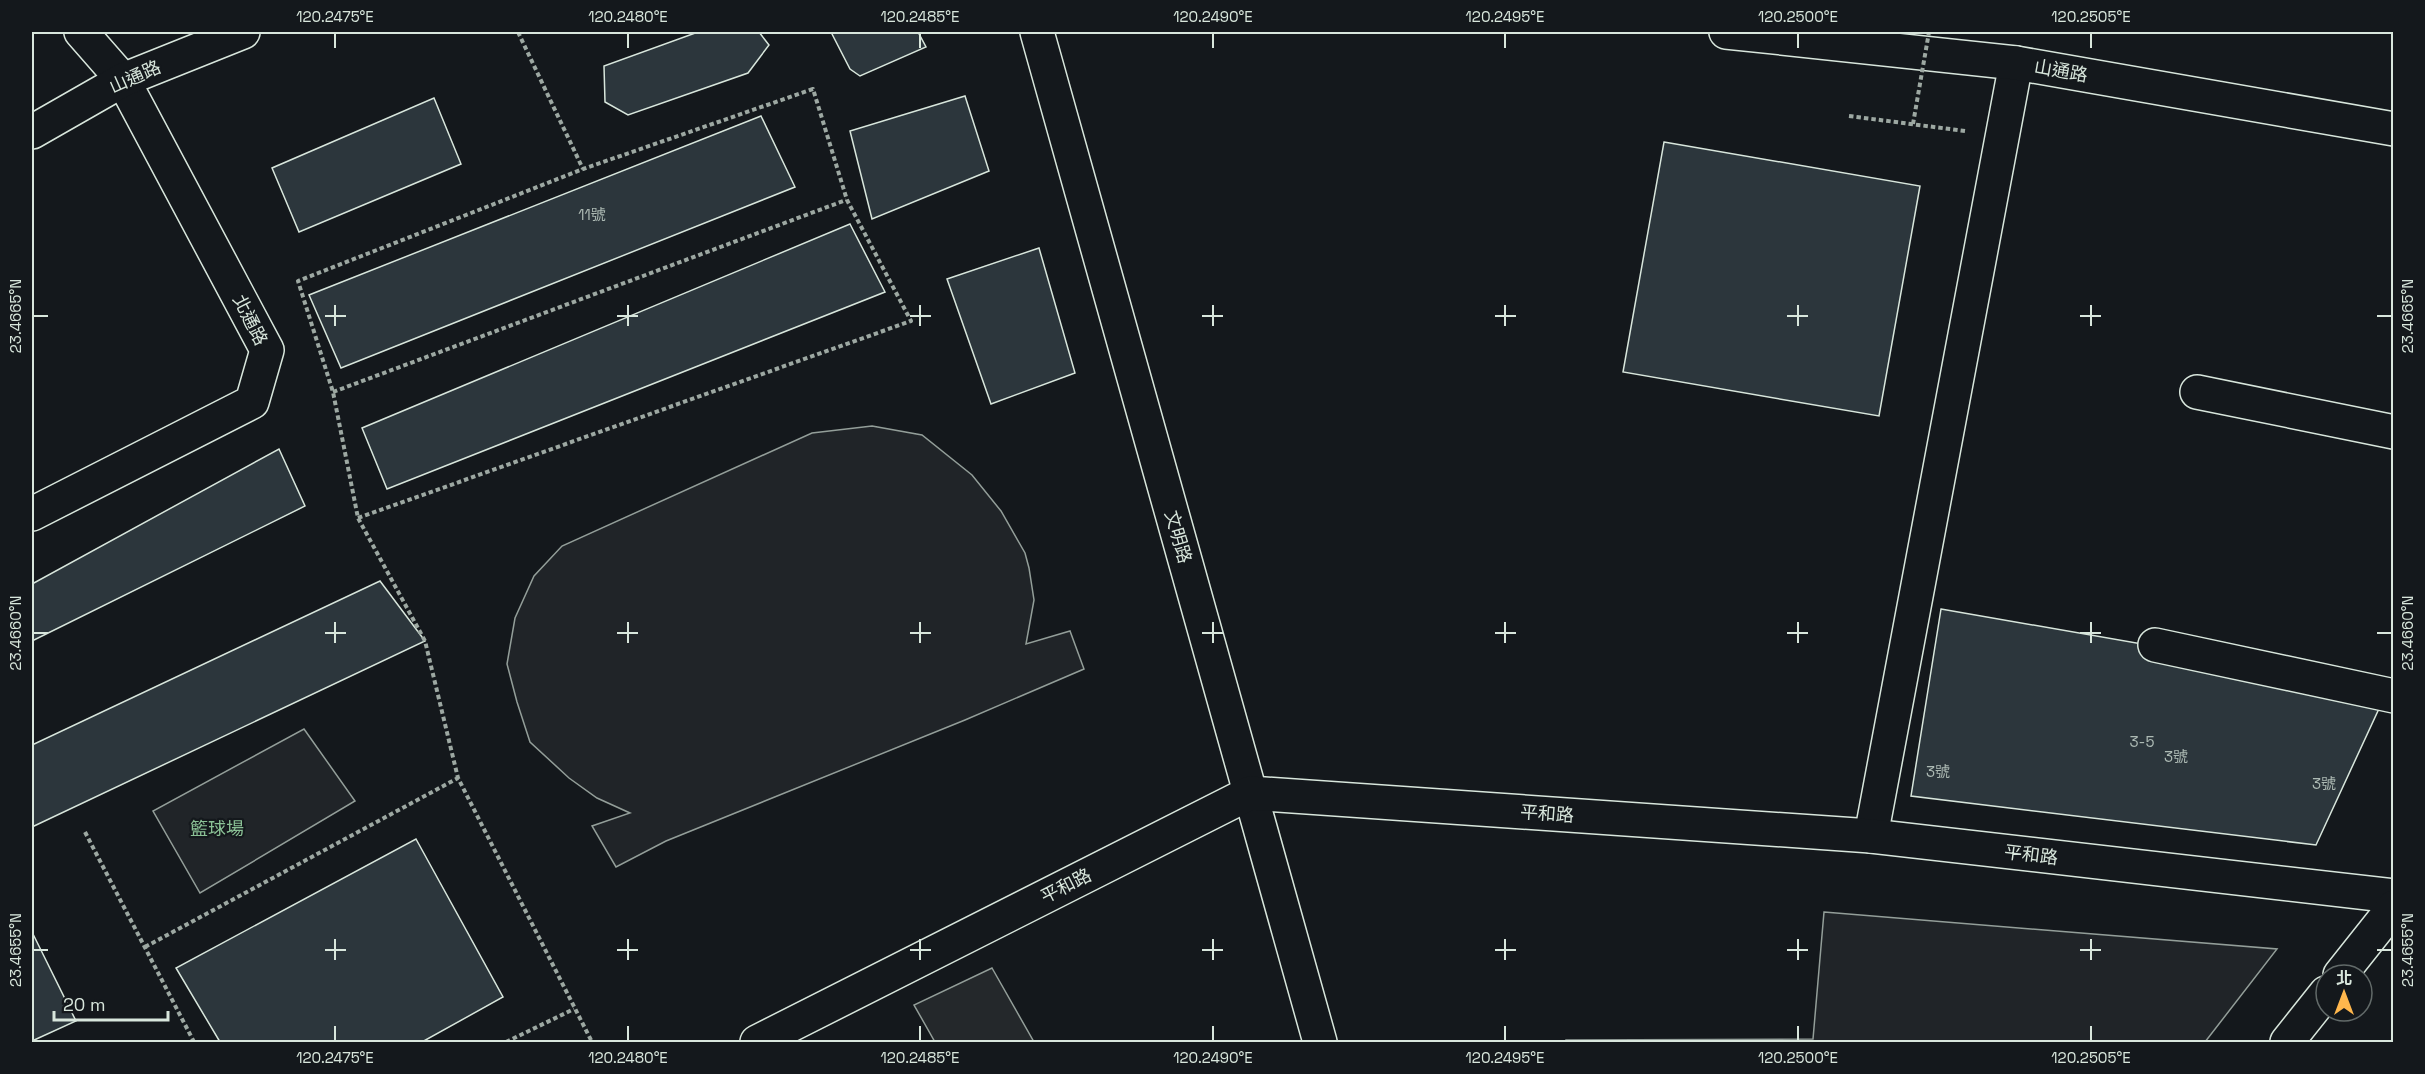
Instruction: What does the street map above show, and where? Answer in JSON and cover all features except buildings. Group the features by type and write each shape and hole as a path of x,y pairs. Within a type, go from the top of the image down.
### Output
{"street":[{"name":"北通路","path":"32,514 252,402 267,350 123,80 81,32"},
{"name":"山通路","path":"32,132 123,80 243,32"},
{"name":"文明路","path":"1037,32 1320,1042"},
{"name":"山通路","path":"1726,32 2016,63 2394,129"},
{"path":"1870,836 2016,63"},
{"path":"2197,392 2394,432"},
{"path":"2156,645 2394,696"},
{"name":"平和路","path":"757,1042 1250,793 1870,836 2394,896"},
{"path":"2350,963 2394,907"},
{"path":"2288,1042 2314,1008"}],"path":[{"path":"519,32 583,169"},
{"path":"1913,124 1929,32"},
{"path":"358,518 911,321 847,200 813,88 583,169 298,281 333,392 358,518 425,641 458,778 592,1042"},
{"path":"1849,116 1965,130"},
{"path":"333,392 847,200"},
{"path":"145,947 458,778"},
{"path":"85,832 194,1042"},
{"path":"506,1042 574,1009"}],"green space":[{"path":"872,426 922,435 972,475 1001,511 1025,553 1034,600 1026,644 1070,631 1084,669 965,720 666,841 616,867 592,826 630,813 597,798 569,778 530,742 517,702 507,664 515,618 534,576 562,546 812,433"},
{"name":"籃球場","path":"304,729 355,801 200,893 153,811"},
{"path":"1824,912 2277,949 2205,1042 1566,1042 1566,1040 1813,1039"}],"shaded area":[{"path":"992,968 1034,1042 935,1042 914,1005"}]}
